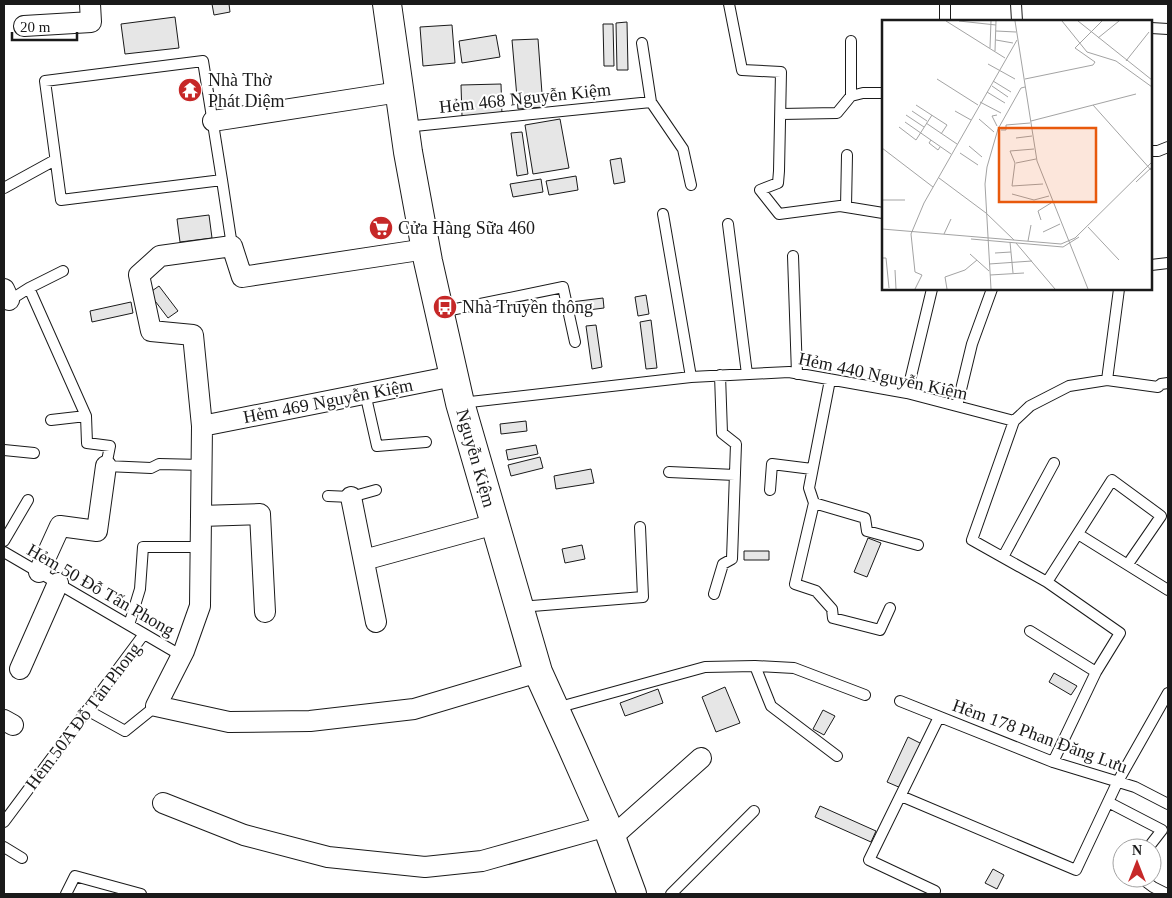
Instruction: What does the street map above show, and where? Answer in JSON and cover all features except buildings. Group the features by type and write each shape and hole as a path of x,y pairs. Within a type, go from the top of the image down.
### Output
{"main road":[{"name":"Nguyễn Kiệm","path":"387,4 404,127 426,249 460,403 538,672 609,832 632,894"}],"street":[{"path":"24,26 91,22 90,4"},
{"path":"213,122 399,92"},
{"path":"426,249 242,277 232,246 160,256 139,275 150,331 193,335 202,426 200,606 182,656 156,706 229,722 310,721 414,710 538,672"},
{"name":"Hẻm 469 Nguyễn Kiệm","path":"202,426 454,376"},
{"path":"39,572 60,526 97,531 106,466"},
{"path":"351,497 376,622"},
{"path":"201,516 260,514 265,612"},
{"path":"364,560 495,524"},
{"path":"20,669 58,583"},
{"path":"163,803 244,835 328,857 425,868 482,861 609,832 701,758"}],"lane":[{"path":"729,4 742,70 781,72 778,183 760,190 779,214 840,206 882,213"},
{"path":"945,4 945,20"},
{"path":"1016,4 1017,20"},
{"path":"1152,28 1168,29"},
{"path":"851,41 851,96"},
{"path":"642,43 650,102 683,149 690,185"},
{"path":"222,180 61,200 45,81 203,60 213,122 222,180 232,246"},
{"path":"781,114 837,113 851,96 863,93 882,93"},
{"name":"Hẻm 468 Nguyễn Kiệm","path":"404,127 650,102"},
{"path":"1152,151 1168,147"},
{"path":"846,207 847,155"},
{"path":"4,188 55,160"},
{"path":"663,214 691,376"},
{"path":"728,224 747,374"},
{"path":"793,256 798,374"},
{"path":"1152,265 1168,263"},
{"path":"5,298 63,271"},
{"path":"440,313 563,287 575,342"},
{"path":"29,288 86,416 87,443 110,446 106,466 151,468 160,464 202,465"},
{"path":"907,394 932,290"},
{"path":"957,406 972,344 992,290"},
{"path":"1107,380 1119,290"},
{"name":"Hẻm 440 Nguyễn Kiệm","path":"460,403 691,376 789,372 907,394 1014,421"},
{"path":"714,594 723,564 732,559 736,444 722,433 720,376"},
{"path":"830,380 809,488 814,503 795,584 816,591 832,609 833,618 880,630 890,608"},
{"path":"1053,762 1096,672 1120,633 1047,582 972,540 1014,421 1030,406 1068,386 1107,380 1158,387 1161,384 1168,383"},
{"path":"364,394 377,446 426,442"},
{"path":"51,420 86,416"},
{"path":"4,450 34,453"},
{"path":"1003,556 1054,463"},
{"path":"770,490 772,464 812,469"},
{"path":"670,472 735,475"},
{"path":"1047,582 1112,480 1161,516 1128,564"},
{"path":"328,496 351,497 376,490"},
{"name":"Hẻm 50 Đỗ Tấn Phong","path":"4,541 28,500"},
{"path":"814,503 864,518 867,530 918,545"},
{"path":"519,607 643,597 640,527"},
{"path":"1078,534 1168,590"},
{"path":"130,625 140,589 143,547 201,547"},
{"name":"Hẻm 50 Đỗ Tấn Phong","path":"4,552 182,656"},
{"path":"1030,631 1096,672"},
{"name":"Hẻm 50A Đỗ Tấn Phong","path":"4,822 144,634"},
{"path":"755,666 772,706 837,756"},
{"path":"555,709 705,667 755,666 794,668 865,695"},
{"path":"901,796 1076,870 1117,783 1168,693"},
{"name":"Hẻm 178 Phan Đăng Lưu","path":"900,701 1053,762 1134,787 1168,804"},
{"path":"87,710 125,732 156,706"},
{"path":"935,891 869,860 940,717"},
{"path":"1108,802 1162,830 1156,838"},
{"path":"671,894 754,811"},
{"path":"4,846 22,858"},
{"path":"66,894 75,876 141,894"},
{"path":"1150,891 1167,894"}],"place":[{"name":"Nhà Thờ Phát Diệm","path":"190,90"},
{"name":"Cửa Hàng Sữa 460","path":"381,228"},
{"name":"Nhà Truyền thông","path":"445,307"}]}
